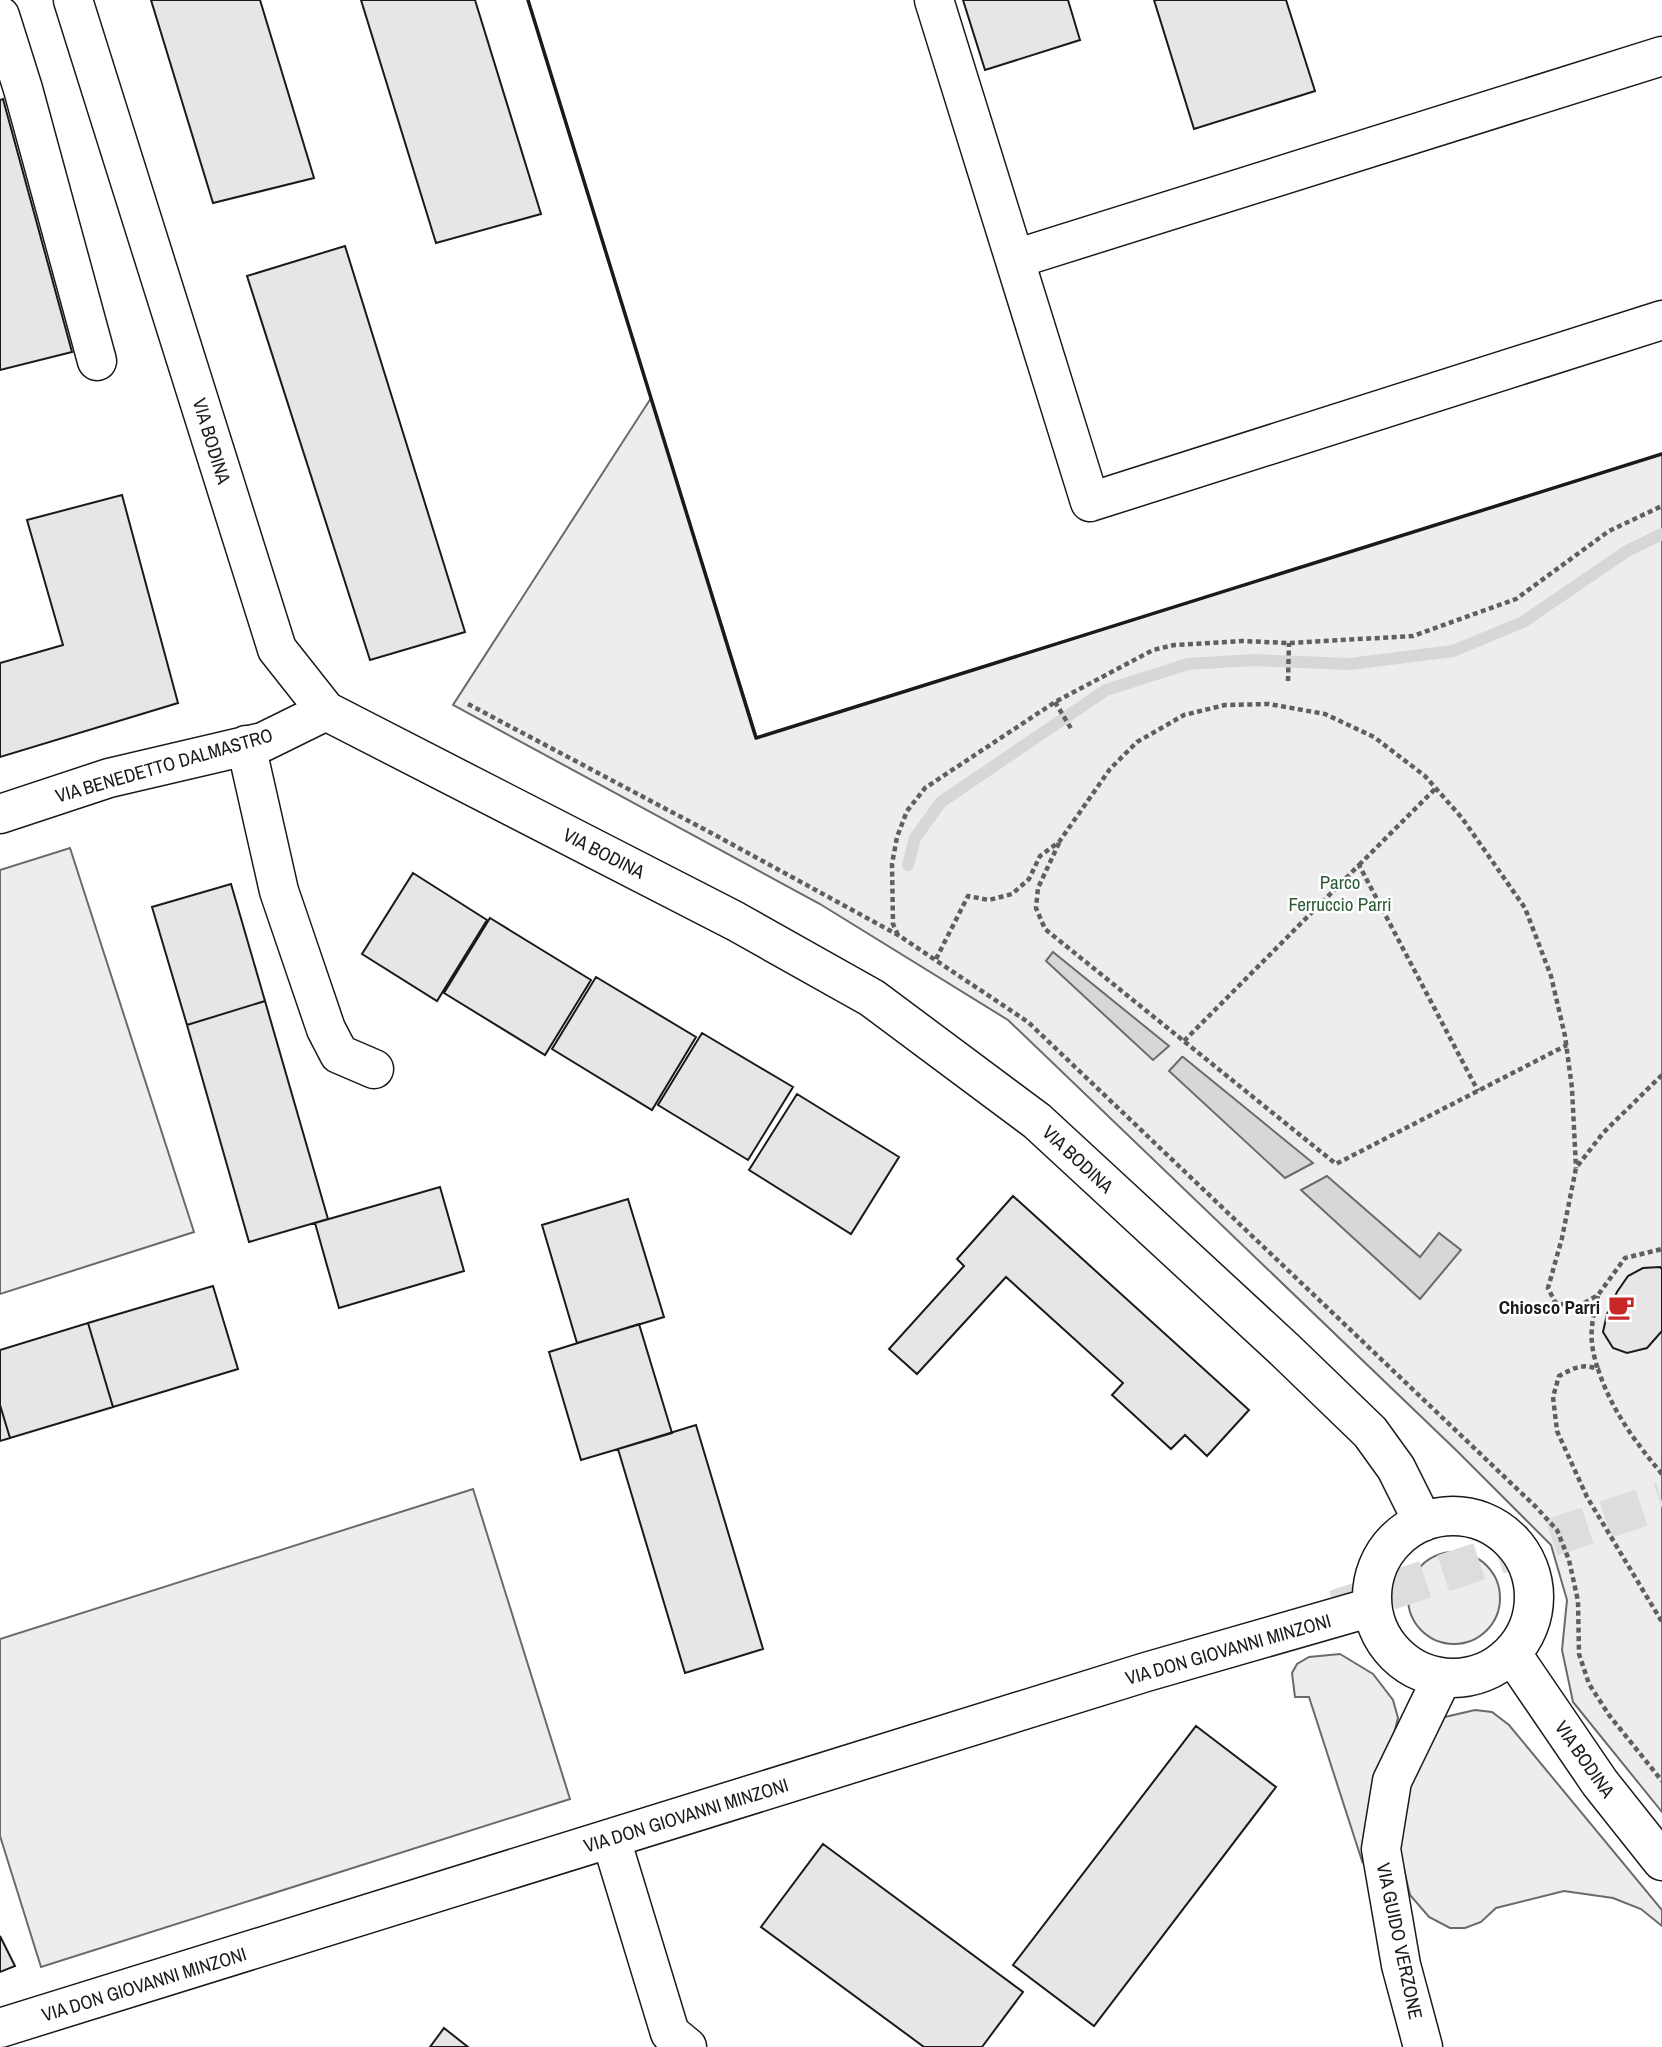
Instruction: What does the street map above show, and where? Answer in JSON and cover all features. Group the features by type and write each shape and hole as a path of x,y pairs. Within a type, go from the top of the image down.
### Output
{"street":[{"name":"VIA BODINA","path":"73,0 277,649 326,711 735,921 872,998 1037,1121 1285,1350 1370,1432 1396,1468 1423,1522"},
{"path":"934,0 1090,502 1662,320"},
{"path":"0,16 97,361"},
{"path":"1015,259 1662,56"},
{"name":"VIA BENEDETTO DALMASTRO","path":"0,814 109,778 262,742 326,711"},
{"path":"246,745 279,891 326,1029 339,1054 373,1069"},
{"path":"1447,1516 1472,1518 1495,1527 1514,1542 1527,1562 1534,1586 1534,1611 1526,1634 1512,1654 1491,1669 1468,1678 1442,1678 1417,1670 1395,1655 1380,1633 1373,1607 1374,1580 1384,1555 1402,1534 1423,1522 1447,1516"},
{"name":"VIA DON GIOVANNI MINZONI","path":"0,2028 1146,1672 1373,1607"},
{"name":"VIA BODINA","path":"1512,1654 1600,1783 1662,1861"},
{"name":"VIA GUIDO VERZONE","path":"1423,2047 1401,1965 1381,1849 1392,1781 1442,1678"},
{"path":"611,1839 670,2033 687,2047"}],"path":[{"path":"898,935 892,924 892,864 897,837 907,811 925,788 1055,702 1153,650 1174,645 1242,641 1289,643 1413,636 1516,599 1609,531 1662,506"},
{"path":"1288,681 1289,643"},
{"path":"1055,702 1072,730"},
{"path":"468,704 715,835"},
{"path":"1567,1045 1336,1164 1045,929 1036,908 1038,888 1059,842 1110,769 1137,742 1184,716 1225,705 1269,704 1325,714 1374,737 1425,776 1436,788 1496,864 1525,908 1551,976 1567,1045 1572,1088 1576,1168 1562,1238 1548,1288 1555,1302 1576,1308 1598,1295"},
{"path":"1184,1041 1436,788"},
{"path":"936,960 968,896 989,900 1012,894 1029,879 1040,856 1059,842"},
{"path":"1359,865 1478,1091"},
{"path":"1576,1168 1603,1133 1662,1075"},
{"path":"1662,1249 1625,1258 1598,1295 1591,1325 1591,1348 1615,1408 1635,1443 1662,1474"},
{"path":"1598,1368 1586,1364 1576,1366 1559,1376 1553,1397 1557,1430 1587,1497 1662,1622"}],"shaded area":[{"name":"Parco Ferruccio Parri","path":"651,398 757,738 1662,454 1662,1812 1573,1702 1562,1650 1567,1600 1551,1545 1457,1451 1008,1020 820,904 453,705"},
{"path":"70,848 194,1232 0,1294 0,870"},
{"path":"1053,952 1169,1046 1153,1060 1046,961"},
{"path":"1182,1057 1313,1163 1285,1178 1169,1071"},
{"path":"1327,1176 1420,1257 1439,1233 1461,1250 1420,1299 1301,1190"},
{"path":"473,1489 570,1799 41,1967 0,1836 0,1639"},
{"path":"1454,1552 1471,1556 1486,1566 1496,1581 1500,1598 1496,1615 1486,1630 1471,1640 1454,1644 1437,1640 1422,1630 1412,1615 1408,1598 1412,1581 1422,1566 1437,1556"},
{"path":"1340,1654 1373,1674 1393,1700 1398,1718 1362,1861 1309,1697 1295,1697 1292,1673 1297,1664 1309,1657"},
{"path":"1475,1710 1492,1712 1509,1725 1662,1910 1662,1926 1641,1909 1613,1898 1564,1891 1496,1908 1481,1922 1465,1928 1450,1928 1429,1917 1410,1895 1401,1857 1391,1854 1399,1814 1429,1730 1445,1717"}],"building":[{"path":"151,0 260,0 314,178 213,203"},
{"path":"361,0 475,0 541,214 436,243"},
{"path":"963,0 1068,0 1080,40 985,70"},
{"path":"1154,0 1286,0 1315,91 1194,129"},
{"path":"3,99 72,352 0,370 0,100"},
{"path":"345,246 465,632 370,660 247,276"},
{"path":"122,495 178,703 0,757 0,663 63,645 27,520"},
{"path":"413,873 487,920 437,1001 362,954"},
{"path":"231,884 265,1001 187,1025 152,907"},
{"path":"490,918 591,980 545,1055 444,993"},
{"path":"596,977 696,1037 652,1110 552,1049"},
{"path":"265,1001 328,1219 249,1242 187,1025"},
{"path":"702,1033 793,1087 748,1160 658,1105"},
{"path":"797,1094 899,1157 851,1234 749,1170"},
{"path":"440,1187 464,1271 339,1308 315,1223"},
{"path":"1013,1196 1249,1410 1207,1456 1185,1435 1171,1449 1112,1395 1123,1383 1006,1277 917,1374 889,1349 964,1266 957,1259"},
{"path":"628,1199 664,1317 577,1343 542,1225"},
{"path":"1660,1267 1662,1331 1647,1348 1627,1353 1613,1348 1603,1332 1607,1314 1617,1292 1628,1276 1643,1268"},
{"path":"213,1286 238,1369 113,1407 88,1323"},
{"path":"88,1323 113,1407 10,1438 0,1405 0,1350"},
{"path":"639,1324 672,1433 581,1460 549,1352"},
{"path":"0,1405 10,1438 0,1441"},
{"path":"696,1425 763,1649 685,1673 618,1449"},
{"path":"1196,1726 1276,1787 1094,2026 1013,1965"},
{"path":"823,1844 1023,1992 982,2047 924,2047 761,1927"},
{"path":"0,1936 15,1966 0,1972"},
{"path":"444,2028 468,2047 430,2047"}],"waterway":[{"path":"908,865 915,838 941,802 1106,690 1188,664 1252,660 1350,664 1453,651 1523,622 1627,551 1662,534"}],"tunnel":[{"path":"1335,1609 1662,1501"}],"wall":[{"path":"528,0 756,738 1662,454"}],"place":[{"name":"Chiosco Parri","path":"1621,1307"}]}
